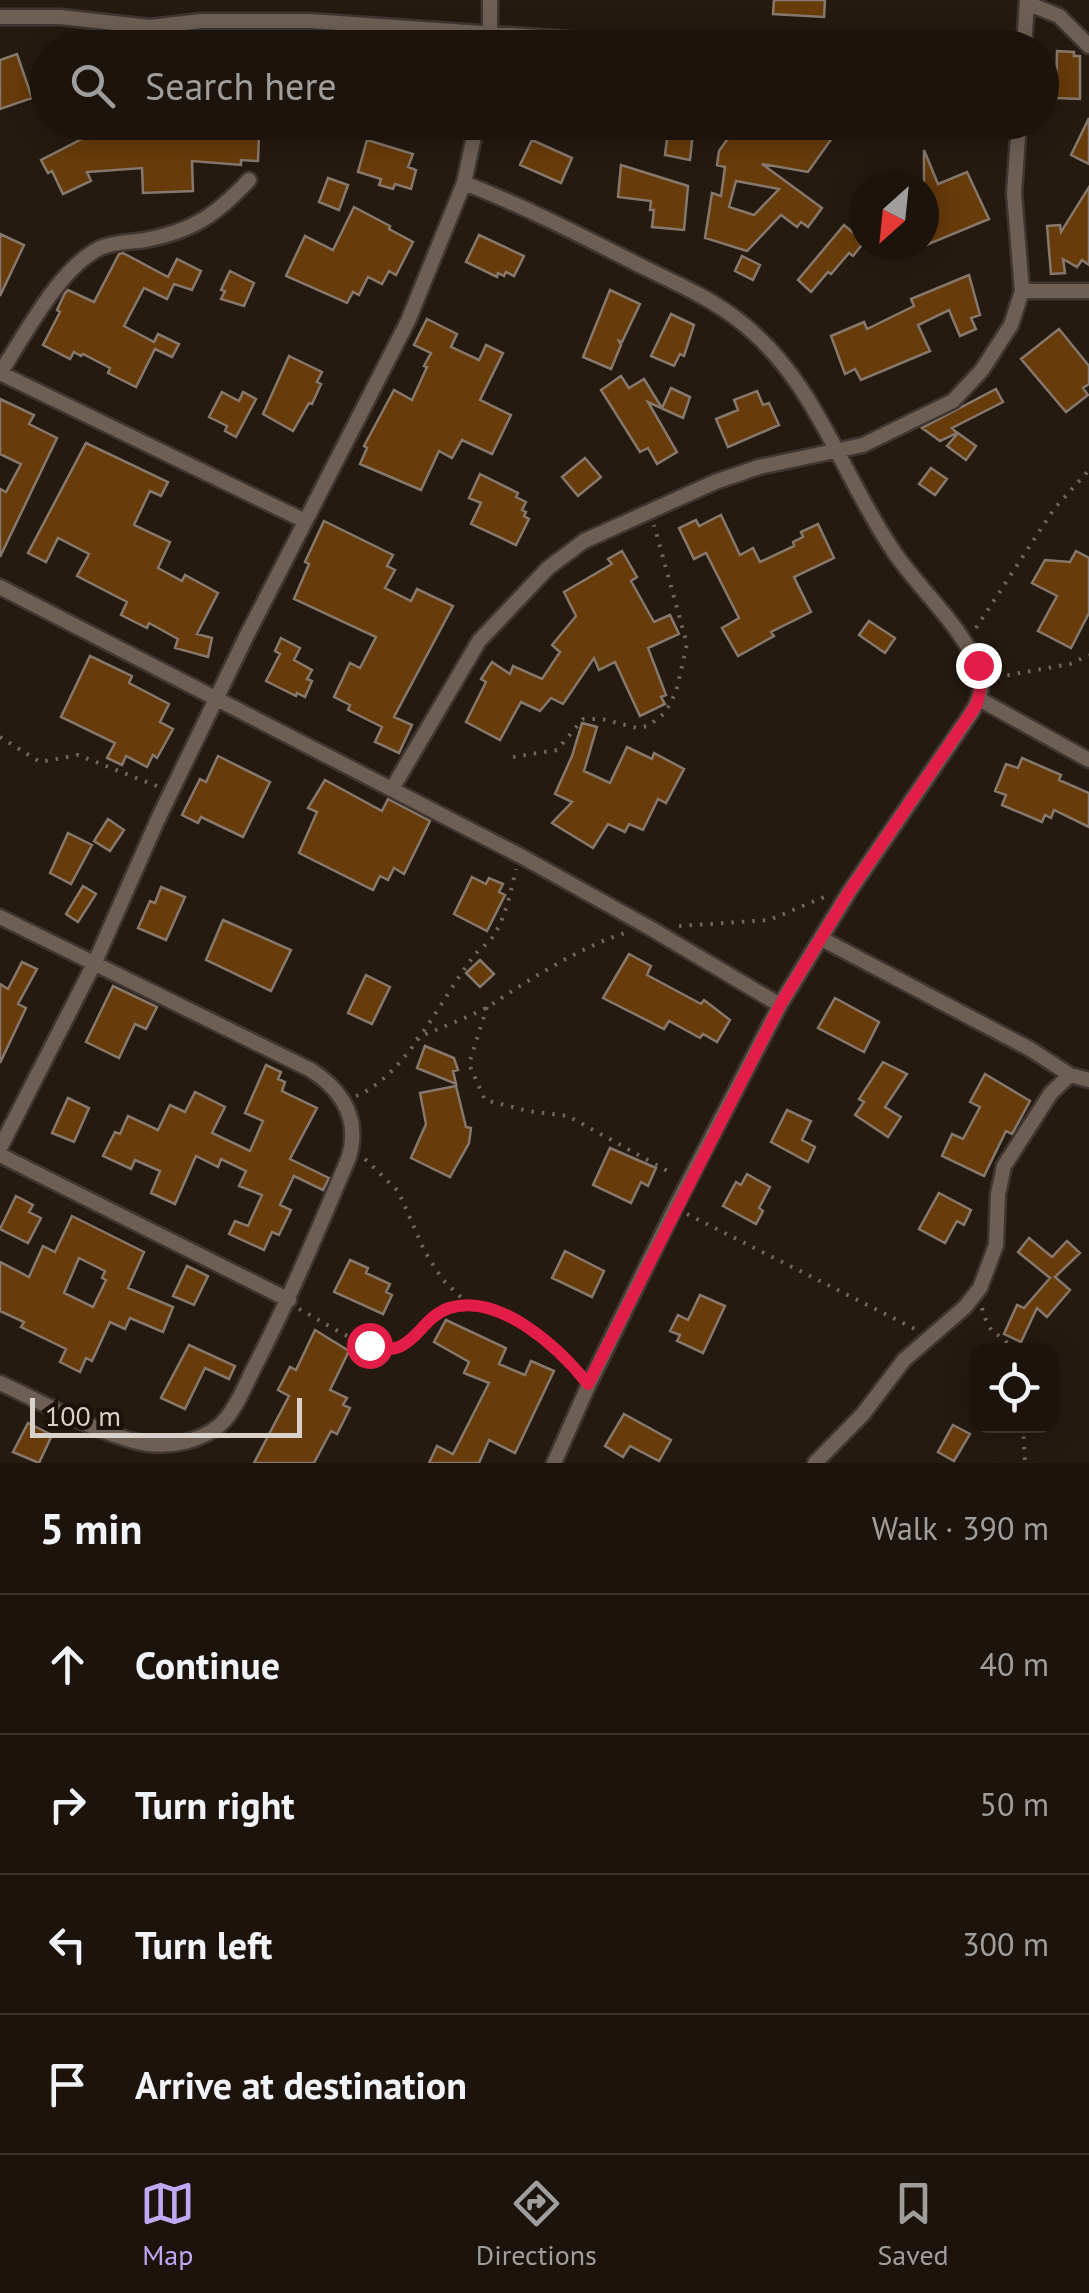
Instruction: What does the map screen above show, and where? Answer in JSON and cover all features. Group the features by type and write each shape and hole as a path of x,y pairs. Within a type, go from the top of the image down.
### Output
{"street":[{"path":"490,0 491,30"},
{"path":"1025,30 1027,2 1059,16 1089,46"},
{"path":"0,17 60,17 150,27 201,21 310,21 396,30"},
{"path":"288,1301 0,1152 94,962 215,700 408,321 464,183 474,140"},
{"path":"392,789 461,666 509,605 584,541 714,482 759,466 839,452 876,440 953,401 982,370 1004,338 1022,291 1014,193 1018,140"},
{"path":"249,180 220,211 182,231 101,248 87,258 48,300 0,373 305,521"},
{"path":"464,183 510,200 704,296 777,353 839,452 891,548 966,645 982,679 979,699 849,892 780,1005 588,1384 554,1463"},
{"path":"1022,291 1089,291"},
{"path":"0,587 519,855 780,1005"},
{"path":"979,699 1089,760"},
{"path":"0,918 312,1070 345,1101 354,1136 288,1301 222,1424 202,1437 177,1444 151,1444 127,1439 0,1383"},
{"path":"822,938 1030,1049 1070,1075 1089,1080"},
{"path":"815,1463 863,1414 904,1360 977,1292 987,1276 996,1245 998,1194 1004,1166 1051,1093 1070,1075"}],"path":[{"path":"966,645 1034,537 1089,470"},
{"path":"512,757 554,752 583,720 602,719 637,728 648,726 665,713 676,692 687,647 650,510"},
{"path":"982,679 1070,664 1089,655"},
{"path":"0,736 40,762 78,755 171,791"},
{"path":"345,1101 374,1090 416,1039 476,952 492,940 507,906 519,855"},
{"path":"416,1039 487,1006 607,939 650,928 770,920 820,898 849,892"},
{"path":"487,1006 469,1064 485,1100 568,1116 689,1183"},
{"path":"352,1146 398,1191 430,1260 471,1307"},
{"path":"675,1208 928,1336"},
{"path":"977,1292 990,1333 1007,1343"},
{"path":"288,1301 383,1349 410,1341 445,1310 471,1307 509,1318 542,1335 588,1384"},
{"path":"1023,1433 1025,1463"}],"building":[{"path":"774,0 825,0 824,17 773,14"},
{"path":"1059,51 1080,56 1080,99 1059,98"},
{"path":"17,54 30,99 0,109 0,60"},
{"path":"1089,118 1089,164 1071,155"},
{"path":"80,140 259,140 258,161 241,160 241,165 192,161 193,191 143,193 142,168 87,172 91,181 63,194 52,171 48,173 41,160"},
{"path":"367,140 413,154 408,167 416,170 411,189 379,185 381,179 358,172"},
{"path":"532,140 572,158 561,183 520,165"},
{"path":"667,140 692,140 690,160 665,155"},
{"path":"727,140 831,140 808,172 762,164 822,208 808,227 801,222 797,227 781,215 747,251 705,238 712,193 721,196 725,167 717,165 719,151","holes":["736,181 779,189 754,215 729,207"]},
{"path":"924,150 932,170 924,170"},
{"path":"621,165 688,186 684,230 652,227 651,201 618,197"},
{"path":"967,172 989,219 939,240 939,184"},
{"path":"328,178 348,185 339,210 319,202"},
{"path":"1089,187 1089,265 1082,260 1077,267 1063,259 1065,273 1051,274 1047,226 1060,225 1061,232"},
{"path":"354,207 413,242 396,275 389,271 382,284 368,277 359,295 353,292 347,303 286,276 305,236 333,250"},
{"path":"844,225 849,229 849,253 831,274 828,272 811,292 798,280"},
{"path":"0,234 24,245 0,296"},
{"path":"479,235 524,256 514,276 506,272 504,276 498,273 497,277 466,262"},
{"path":"123,253 168,277 177,259 201,271 192,290 174,284 167,299 144,288 124,326 154,342 158,334 179,344 172,357 155,349 136,387 83,354 74,352 70,359 43,345 65,293 68,290 94,302"},
{"path":"742,256 760,265 753,280 735,271"},
{"path":"230,271 254,283 244,306 221,299"},
{"path":"969,275 980,315 971,318 976,329 960,336 949,310 918,325 930,351 861,380 855,369 845,374 831,336 864,322 867,329 914,306 911,299"},
{"path":"610,290 640,304 622,342 619,341 621,345 611,369 583,357"},
{"path":"671,314 694,325 684,356 680,354 674,366 651,356"},
{"path":"427,319 457,334 451,347 479,360 486,345 503,353 480,400 511,415 492,454 462,440 452,458 439,451 421,490 360,464 367,448 364,446 394,390 412,400 431,353 414,345"},
{"path":"1059,329 1089,366 1089,384 1083,388 1088,395 1066,412 1021,359"},
{"path":"289,356 322,372 312,404 309,403 293,431 263,414"},
{"path":"621,376 629,388 644,379 662,408 671,388 690,397 683,418 648,402 677,452 657,464 648,448 640,452 601,390"},
{"path":"996,389 1003,402 952,428 957,433 940,441 922,428"},
{"path":"757,391 763,405 769,403 779,425 728,447 716,419 738,410 734,400"},
{"path":"222,392 239,401 243,392 256,399 236,437 225,431 227,426 209,417"},
{"path":"0,399 34,415 29,424 57,438 0,557 0,489 6,492 21,464 0,454"},
{"path":"958,433 976,446 966,460 947,446"},
{"path":"86,443 168,482 161,496 150,491 134,525 170,542 158,568 182,581 185,575 218,593 197,634 212,638 208,657 175,648 178,639 149,623 147,628 121,615 127,602 77,576 89,554 58,538 46,562 28,553"},
{"path":"585,458 601,477 578,496 562,477"},
{"path":"931,468 947,479 935,495 919,484"},
{"path":"480,474 518,493 516,497 526,502 522,510 529,519 516,545 471,524 481,503 469,498"},
{"path":"721,515 740,555 753,548 760,562 794,546 793,542 803,537 801,532 818,524 834,558 794,577 811,612 771,632 774,636 738,656 722,628 739,618 706,553 694,559 679,528 696,520 699,526"},
{"path":"324,521 393,555 387,566 395,570 385,588 411,601 417,589 453,606 394,717 412,725 399,753 375,742 382,727 348,710 350,705 334,697 350,663 360,668 376,637 294,599 309,564 305,562"},
{"path":"622,551 637,577 631,581 654,622 670,615 679,634 648,648 666,695 661,697 665,704 640,716 615,662 599,670 594,658 563,704 551,698 540,711 521,702 500,740 466,722 486,682 481,679 492,662 510,674 513,666 542,679 560,652 552,645 576,616 564,592 612,564 608,559"},
{"path":"1076,551 1089,558 1089,613 1071,648 1038,631 1057,596 1032,583 1045,560 1070,562"},
{"path":"869,621 895,638 885,653 859,635"},
{"path":"281,638 300,648 294,660 312,670 305,697 266,681 280,654 275,651"},
{"path":"90,656 132,676 129,683 169,704 160,722 173,729 157,758 153,755 147,767 126,756 122,765 107,758 115,743 61,717"},
{"path":"582,723 597,727 584,771 610,783 627,747 652,759 654,753 684,769 666,803 658,799 643,830 629,824 625,832 608,824 593,848 552,823 572,802 555,794"},
{"path":"218,756 270,782 243,837 201,817 198,823 182,815 200,779 206,782"},
{"path":"1022,758 1089,793 1089,827 1054,810 1051,818 1045,815 1042,822 1002,805 1006,795 995,791 1006,764 1018,768"},
{"path":"325,780 382,811 388,799 430,821 404,874 394,868 388,880 380,876 373,890 299,853 317,812 308,808"},
{"path":"108,819 124,830 110,851 94,841"},
{"path":"68,833 92,845 71,884 50,873"},
{"path":"472,877 486,884 489,878 503,884 499,892 505,895 487,931 454,914"},
{"path":"83,886 96,894 78,922 66,914"},
{"path":"161,887 185,897 166,940 138,928"},
{"path":"223,920 291,950 271,991 206,960"},
{"path":"629,954 651,966 647,975 701,1004 704,1000 730,1020 717,1042 703,1034 700,1038 669,1021 664,1029 603,998"},
{"path":"480,960 494,974 480,987 466,973"},
{"path":"22,962 37,969 18,1004 26,1008 0,1063 0,984 8,989"},
{"path":"366,975 390,987 372,1024 348,1013"},
{"path":"113,986 157,1007 146,1029 135,1024 119,1058 86,1042"},
{"path":"835,998 879,1022 864,1052 818,1028"},
{"path":"425,1046 454,1058 458,1070 453,1071 456,1084 417,1068"},
{"path":"883,1062 907,1074 885,1107 901,1117 888,1137 855,1115 864,1102 859,1099"},
{"path":"266,1065 281,1072 278,1079 285,1082 282,1091 317,1108 290,1159 329,1178 323,1190 294,1176 280,1205 291,1210 279,1235 272,1232 264,1250 229,1234 235,1221 248,1226 262,1195 239,1186 246,1171 221,1159 218,1167 196,1156 175,1204 151,1193 160,1171 135,1160 131,1169 103,1156 128,1116 158,1130 170,1105 185,1112 195,1092 225,1107 212,1133 250,1151 263,1121 245,1113"},
{"path":"985,1074 1030,1101 1012,1134 1006,1131 984,1176 942,1156 952,1134 963,1139 980,1107 970,1102"},
{"path":"456,1086 466,1127 471,1128 469,1143 450,1177 411,1158 426,1124 420,1093"},
{"path":"68,1098 89,1108 74,1142 52,1133"},
{"path":"787,1110 811,1121 802,1140 815,1147 808,1162 771,1142"},
{"path":"610,1148 656,1168 648,1186 641,1182 631,1203 593,1185"},
{"path":"747,1174 770,1187 756,1224 723,1206 736,1182 741,1185"},
{"path":"939,1193 971,1210 964,1225 957,1221 945,1243 919,1229"},
{"path":"16,1196 33,1205 29,1212 41,1218 28,1243 0,1229"},
{"path":"72,1216 144,1252 128,1288 173,1307 163,1332 130,1318 125,1329 110,1322 92,1361 86,1358 80,1372 60,1362 66,1349 21,1327 24,1322 0,1311 0,1262 29,1277 43,1246 55,1252","holes":["79,1258 105,1271 102,1278 106,1280 93,1307 64,1293"]},
{"path":"1029,1238 1052,1257 1067,1241 1080,1253 1055,1277 1070,1290 1047,1317 1037,1308 1021,1342 1004,1334 1017,1305 1024,1308 1050,1278 1018,1252"},
{"path":"565,1251 604,1271 592,1297 552,1278"},
{"path":"350,1260 390,1284 386,1292 392,1295 383,1314 334,1292"},
{"path":"187,1266 208,1276 194,1305 173,1296"},
{"path":"700,1295 725,1306 703,1353 677,1341 680,1335 670,1331 678,1315 688,1320"},
{"path":"446,1320 506,1348 499,1364 525,1375 531,1361 554,1371 515,1453 489,1440 479,1463 429,1463 437,1446 453,1454 489,1383 464,1373 469,1362 434,1342"},
{"path":"315,1330 349,1351 330,1390 347,1398 343,1405 350,1408 337,1434 331,1431 314,1463 254,1463 289,1396 278,1390 290,1367 296,1370"},
{"path":"189,1345 235,1366 229,1379 205,1368 185,1409 161,1398"},
{"path":"624,1414 671,1440 659,1461 630,1446 623,1457 605,1446"},
{"path":"28,1423 52,1435 39,1463 13,1452"},
{"path":"953,1425 970,1434 954,1461 938,1452"}],"route":[{"path":"369,1345 383,1349 403,1346 445,1310 471,1307 509,1318 542,1335 588,1384 780,1005 849,892 977,704 982,679 978,665"}]}
